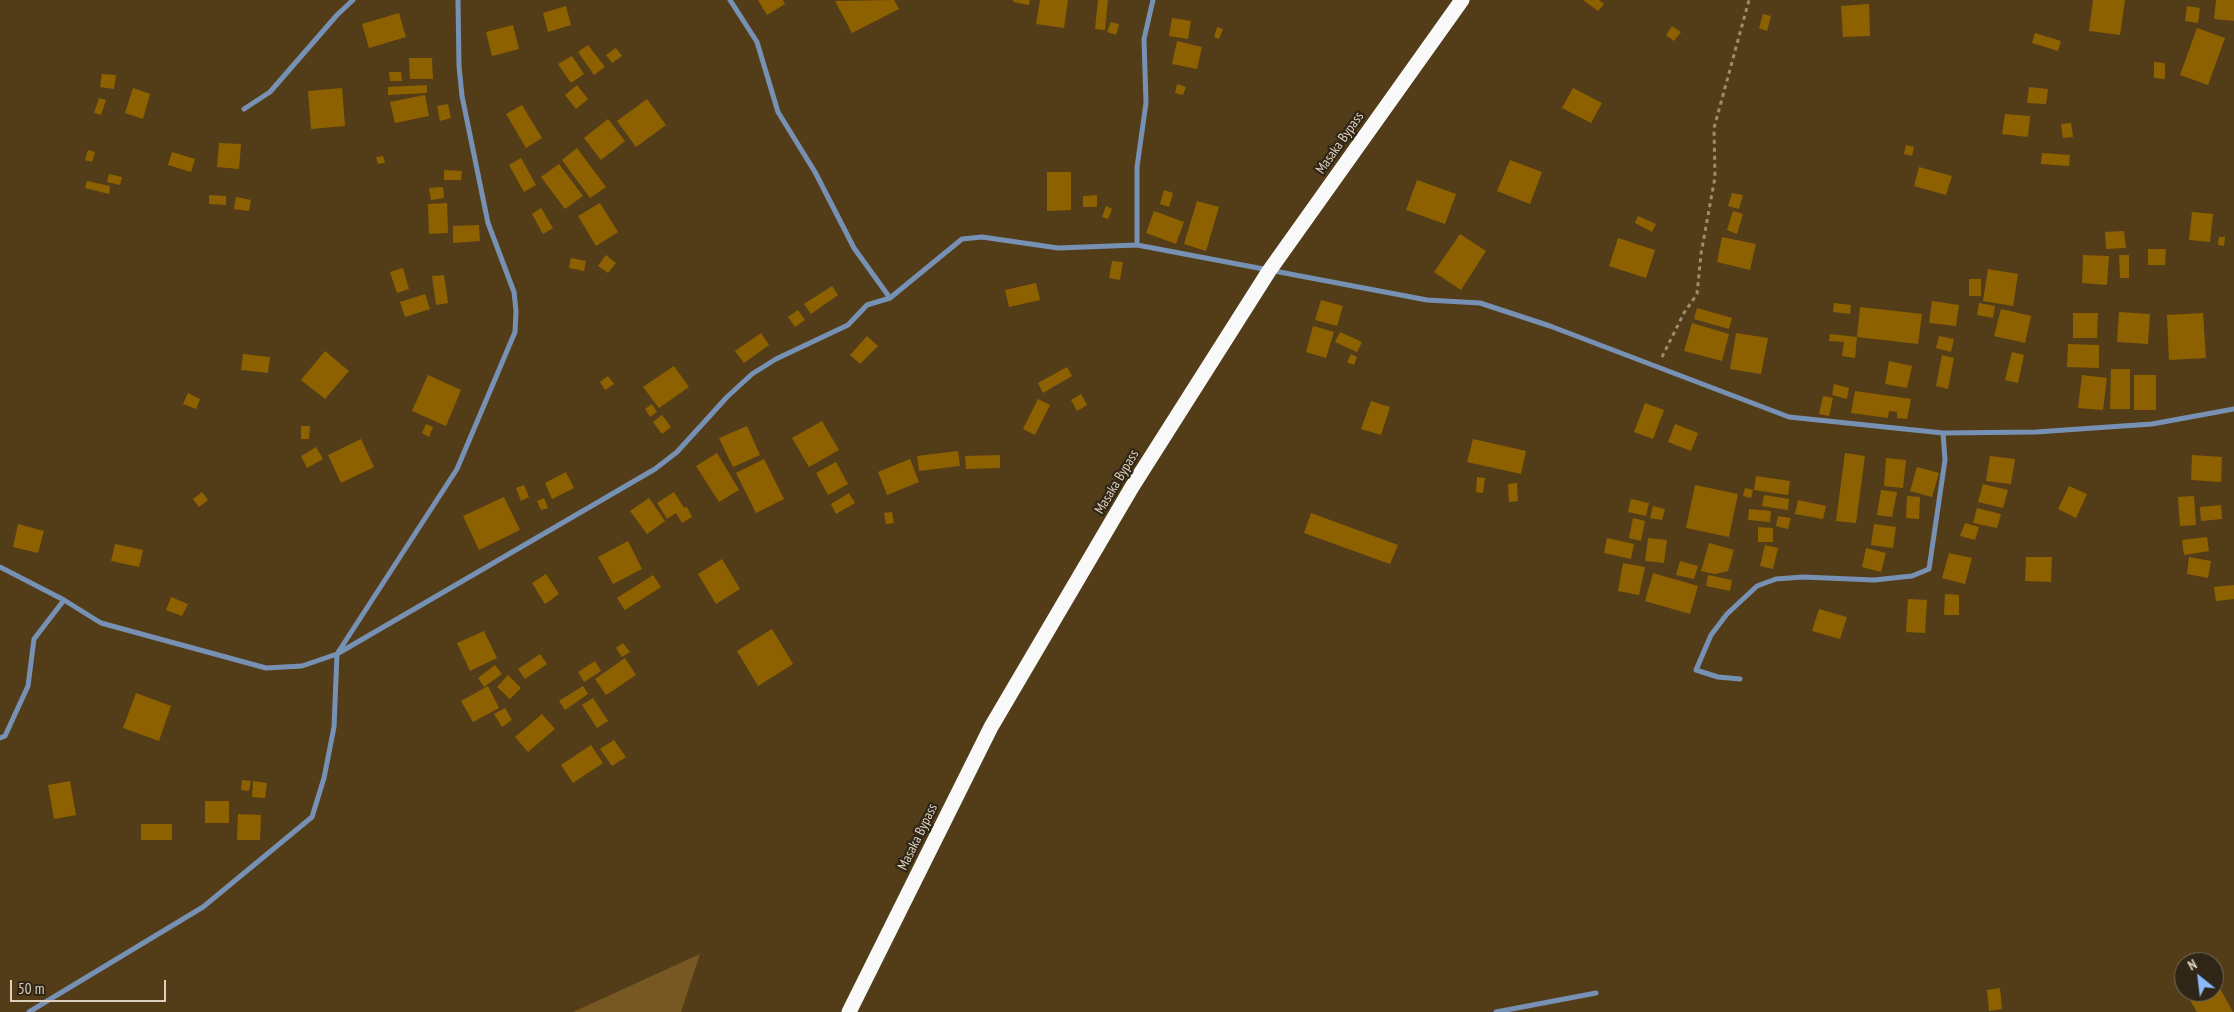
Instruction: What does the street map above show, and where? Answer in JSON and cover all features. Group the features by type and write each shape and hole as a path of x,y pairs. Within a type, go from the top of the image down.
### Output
{"highway":[{"name":"Masaka Bypass","path":"849,1012 991,727 1132,487 1269,271 1462,0"}],"street":[{"path":"244,109 270,92 337,15 353,0"},
{"path":"29,1012 203,907 312,817 324,778 334,726 337,654 457,469 515,332 516,311 514,292 488,223 462,96 459,66 458,0"},
{"path":"730,0 757,42 778,112 815,172 854,248 890,298"},
{"path":"1137,245 1137,167 1146,103 1144,39 1153,0"},
{"path":"0,567 64,600 101,623 266,668 302,666 337,654 655,469 676,452 727,397 752,374 776,359 848,325 867,305 890,298 962,240 982,237 1058,248 1137,245 1427,300 1480,303 1657,365 1788,417 1943,434 2036,432 2152,424 2234,409"},
{"path":"1740,679 1718,677 1696,670 1711,635 1727,614 1756,586 1776,580 1803,576 1874,580 1912,576 1929,569 1945,460 1943,434"},
{"path":"0,738 5,736 28,686 34,639 64,600"},
{"path":"1496,1012 1596,992"}],"path":[{"path":"1657,365 1684,313 1697,294 1701,254 1715,177 1714,128 1749,0"}],"shaded area":[{"path":"700,954 681,1012 573,1012"}],"building":[{"path":"758,0 783,0 785,4 767,15"},
{"path":"894,0 899,9 852,33 835,1"},
{"path":"1013,0 1030,0 1029,5 1013,2"},
{"path":"1040,0 1068,0 1064,28 1036,24"},
{"path":"1098,0 1108,0 1105,30 1095,29"},
{"path":"1583,0 1599,0 1604,4 1598,11"},
{"path":"2093,0 2125,0 2120,35 2089,31"},
{"path":"2216,0 2234,0 2234,21 2214,19"},
{"path":"1869,4 1870,36 1843,37 1841,6"},
{"path":"566,6 571,25 548,32 543,13"},
{"path":"2187,6 2200,8 2198,23 2185,21"},
{"path":"399,13 406,37 369,48 362,24"},
{"path":"1763,14 1771,16 1767,31 1759,28"},
{"path":"1172,18 1191,21 1188,39 1169,36"},
{"path":"1111,22 1119,24 1116,35 1107,32"},
{"path":"513,25 519,49 492,56 486,32"},
{"path":"1672,26 1681,32 1674,41 1666,35"},
{"path":"1217,27 1223,29 1219,39 1214,37"},
{"path":"2197,28 2225,38 2208,85 2180,75"},
{"path":"2035,33 2061,41 2058,51 2032,43"},
{"path":"1177,41 1202,47 1197,69 1172,64"},
{"path":"588,45 605,67 594,75 578,52"},
{"path":"616,48 622,56 612,63 606,55"},
{"path":"572,56 584,74 571,83 558,64"},
{"path":"409,58 432,58 433,79 410,79"},
{"path":"2154,62 2165,63 2165,79 2154,78"},
{"path":"389,72 401,72 402,81 390,81"},
{"path":"102,74 116,75 114,89 100,87"},
{"path":"1177,84 1186,87 1183,95 1175,93"},
{"path":"427,85 427,93 388,95 388,87"},
{"path":"577,85 588,99 576,109 565,95"},
{"path":"2029,87 2048,89 2046,104 2027,103"},
{"path":"133,88 150,94 143,119 125,113"},
{"path":"342,88 345,126 311,129 308,91"},
{"path":"1573,88 1602,103 1591,123 1562,108"},
{"path":"425,95 429,116 395,123 390,102"},
{"path":"99,98 106,100 101,115 94,113"},
{"path":"647,99 666,125 636,147 617,121"},
{"path":"448,104 451,118 440,121 437,106"},
{"path":"522,105 542,138 526,148 506,114"},
{"path":"2005,114 2030,116 2028,137 2002,134"},
{"path":"608,119 625,141 601,160 584,138"},
{"path":"2071,123 2073,137 2063,138 2061,124"},
{"path":"219,143 241,144 239,169 217,167"},
{"path":"1906,145 1914,147 1912,156 1904,154"},
{"path":"577,148 606,187 590,198 562,160"},
{"path":"88,150 95,152 92,162 85,160"},
{"path":"172,152 195,159 191,172 168,165"},
{"path":"2042,153 2070,155 2069,166 2041,164"},
{"path":"383,156 385,163 378,164 376,157"},
{"path":"521,158 536,185 524,192 509,165"},
{"path":"1510,160 1542,172 1530,204 1497,191"},
{"path":"559,164 583,196 565,209 541,177"},
{"path":"1919,167 1952,176 1946,195 1914,186"},
{"path":"444,170 462,171 461,180 444,180"},
{"path":"1047,172 1071,172 1071,210 1047,211"},
{"path":"109,174 122,177 120,185 107,182"},
{"path":"1417,180 1456,194 1445,224 1406,210"},
{"path":"87,181 110,186 109,194 85,188"},
{"path":"443,187 444,198 431,200 429,188"},
{"path":"1164,190 1173,193 1169,207 1160,204"},
{"path":"1732,193 1743,195 1739,209 1728,206"},
{"path":"209,195 226,196 226,205 209,204"},
{"path":"1097,195 1097,207 1083,207 1083,196"},
{"path":"236,197 251,200 249,211 234,209"},
{"path":"1197,201 1219,207 1206,251 1184,244"},
{"path":"447,203 448,233 429,234 428,204"},
{"path":"600,203 618,232 596,246 578,216"},
{"path":"1106,206 1112,209 1108,219 1102,217"},
{"path":"541,208 553,228 543,234 532,214"},
{"path":"1154,211 1184,222 1176,244 1146,233"},
{"path":"1733,211 1743,214 1737,234 1727,230"},
{"path":"2192,212 2213,214 2210,242 2189,240"},
{"path":"1638,216 1656,224 1652,232 1635,223"},
{"path":"479,225 480,241 453,243 453,226"},
{"path":"2124,231 2126,248 2106,249 2105,232"},
{"path":"1460,234 1486,251 1461,290 1434,272"},
{"path":"1722,237 1756,244 1750,270 1717,262"},
{"path":"2219,237 2225,237 2224,246 2218,245"},
{"path":"1618,238 1655,250 1646,278 1609,266"},
{"path":"2148,249 2166,249 2165,265 2148,265"},
{"path":"606,255 616,263 608,273 598,266"},
{"path":"2083,255 2109,256 2107,285 2082,283"},
{"path":"2119,255 2129,255 2129,278 2120,278"},
{"path":"571,258 586,261 584,271 569,268"},
{"path":"1112,261 1123,262 1120,280 1109,278"},
{"path":"403,268 409,289 397,293 390,272"},
{"path":"1988,269 2018,274 2013,306 1983,301"},
{"path":"444,275 448,303 436,305 432,276"},
{"path":"1969,279 1981,279 1981,296 1969,296"},
{"path":"1036,283 1040,300 1009,307 1005,290"},
{"path":"832,286 838,295 811,314 804,304"},
{"path":"425,294 430,309 405,317 400,302"},
{"path":"1321,300 1343,306 1337,326 1315,320"},
{"path":"1932,301 1959,305 1956,326 1929,323"},
{"path":"1834,303 1851,305 1850,314 1833,312"},
{"path":"1979,303 1995,306 1993,318 1977,315"},
{"path":"1860,307 1922,314 1918,344 1857,337"},
{"path":"1697,308 1732,318 1729,329 1694,319"},
{"path":"2001,309 2031,316 2025,343 1994,336"},
{"path":"798,310 805,320 795,327 788,317"},
{"path":"2119,312 2150,314 2148,344 2117,342"},
{"path":"2073,313 2098,313 2097,338 2073,338"},
{"path":"2203,313 2206,358 2169,360 2167,315"},
{"path":"1692,323 1729,334 1722,361 1684,351"},
{"path":"1313,326 1334,332 1326,358 1306,352"},
{"path":"1340,332 1362,342 1357,352 1335,342"},
{"path":"761,333 769,345 744,363 735,351"},
{"path":"1736,333 1768,338 1761,374 1730,369"},
{"path":"1830,334 1857,337 1855,358 1842,356 1844,342 1829,341"},
{"path":"867,336 878,346 860,364 850,355"},
{"path":"1939,336 1954,339 1951,352 1936,348"},
{"path":"2068,344 2099,345 2099,368 2067,367"},
{"path":"325,351 349,371 325,399 301,380"},
{"path":"2012,352 2024,355 2018,383 2005,380"},
{"path":"243,354 270,357 268,373 241,370"},
{"path":"1351,354 1357,357 1354,365 1347,362"},
{"path":"1942,355 1954,358 1948,389 1936,386"},
{"path":"1889,361 1912,366 1907,388 1885,384"},
{"path":"674,366 689,387 659,408 643,387"},
{"path":"1067,367 1072,376 1043,393 1038,383"},
{"path":"2111,369 2130,369 2130,409 2110,409"},
{"path":"428,375 461,390 446,426 412,411"},
{"path":"2082,375 2107,378 2103,410 2078,408"},
{"path":"2134,375 2156,375 2156,410 2134,410"},
{"path":"608,376 614,384 605,390 600,382"},
{"path":"1834,384 1849,388 1847,399 1832,395"},
{"path":"1855,391 1911,399 1907,419 1897,418 1897,412 1889,411 1888,418 1851,413"},
{"path":"188,393 200,399 196,409 183,404"},
{"path":"1081,394 1087,405 1077,411 1071,400"},
{"path":"1823,396 1833,398 1829,416 1819,414"},
{"path":"1038,399 1050,405 1035,435 1023,429"},
{"path":"1371,401 1390,407 1381,435 1361,429"},
{"path":"1645,403 1664,410 1653,439 1634,432"},
{"path":"652,404 657,412 650,417 645,409"},
{"path":"662,415 671,427 662,434 653,422"},
{"path":"822,421 839,450 809,467 792,438"},
{"path":"426,424 433,427 429,437 422,433"},
{"path":"1675,424 1698,433 1691,451 1668,442"},
{"path":"301,426 310,426 309,439 301,439"},
{"path":"747,426 760,455 733,467 719,438"},
{"path":"361,439 374,467 341,483 328,455"},
{"path":"1473,439 1526,451 1521,474 1467,462"},
{"path":"316,447 323,459 307,468 301,456"},
{"path":"958,451 960,466 919,471 917,456"},
{"path":"717,453 739,490 719,502 696,466"},
{"path":"1845,453 1865,456 1856,523 1836,521"},
{"path":"1000,455 1000,468 966,469 965,456"},
{"path":"2192,455 2222,457 2221,482 2191,480"},
{"path":"1990,456 2015,459 2011,484 1986,481"},
{"path":"1886,458 1906,460 1903,488 1884,486"},
{"path":"764,459 784,499 756,513 736,473"},
{"path":"910,459 919,482 887,495 878,472"},
{"path":"836,462 848,484 828,495 816,473"},
{"path":"1917,467 1939,473 1932,497 1910,491"},
{"path":"566,472 574,488 552,499 545,483"},
{"path":"1756,476 1790,481 1788,495 1754,490"},
{"path":"1477,477 1485,478 1483,493 1476,492"},
{"path":"1517,483 1518,501 1509,502 1508,484"},
{"path":"1983,484 2008,490 2003,508 1978,502"},
{"path":"524,485 529,497 521,501 516,488"},
{"path":"1695,485 1738,494 1729,537 1686,528"},
{"path":"2069,486 2087,494 2076,518 2058,509"},
{"path":"1745,488 1753,490 1751,498 1743,496"},
{"path":"1881,490 1897,492 1892,517 1877,515"},
{"path":"202,492 208,500 199,507 193,499"},
{"path":"674,492 684,508 687,507 692,517 682,523 676,513 667,519 657,503"},
{"path":"849,493 855,503 836,514 831,504"},
{"path":"1764,495 1789,499 1788,510 1762,506"},
{"path":"1907,496 1920,497 1919,519 1906,518"},
{"path":"2194,496 2196,525 2180,526 2178,497"},
{"path":"504,497 520,530 479,550 463,516"},
{"path":"544,498 548,508 541,510 537,501"},
{"path":"649,498 665,521 647,534 630,511"},
{"path":"1631,499 1649,503 1646,516 1628,512"},
{"path":"1798,500 1826,506 1823,519 1795,514"},
{"path":"2221,505 2222,519 2201,521 2200,507"},
{"path":"1653,506 1665,509 1662,520 1650,518"},
{"path":"1977,508 2001,514 1997,528 1973,523"},
{"path":"1749,509 1771,511 1770,522 1748,520"},
{"path":"892,512 894,523 886,524 884,513"},
{"path":"1311,513 1398,545 1390,564 1304,533"},
{"path":"1778,516 1791,518 1788,529 1776,526"},
{"path":"1633,518 1645,521 1641,541 1629,538"},
{"path":"1965,523 1979,527 1975,540 1960,536"},
{"path":"18,524 44,531 38,553 13,547"},
{"path":"1874,524 1896,527 1893,548 1871,545"},
{"path":"1758,527 1773,528 1773,542 1758,542"},
{"path":"2207,537 2209,551 2184,555 2182,540"},
{"path":"1607,538 1634,544 1631,559 1604,553"},
{"path":"1648,538 1667,540 1664,563 1645,561"},
{"path":"628,541 642,569 613,584 598,557"},
{"path":"1709,543 1734,550 1728,571 1715,574 1701,571"},
{"path":"115,544 143,550 139,567 111,561"},
{"path":"1765,545 1778,548 1773,569 1760,566"},
{"path":"1866,548 1886,553 1881,572 1862,567"},
{"path":"1949,553 1972,558 1965,584 1942,578"},
{"path":"2026,557 2052,557 2051,582 2025,581"},
{"path":"2189,557 2211,561 2208,578 2187,574"},
{"path":"722,559 740,589 716,604 698,574"},
{"path":"1680,561 1698,566 1694,579 1676,575"},
{"path":"1623,563 1645,567 1639,595 1618,591"},
{"path":"1653,573 1698,586 1690,614 1645,601"},
{"path":"546,574 559,594 545,604 532,583"},
{"path":"653,575 661,587 625,610 617,598"},
{"path":"1708,575 1732,580 1730,591 1706,586"},
{"path":"2234,585 2234,599 2216,601 2214,587"},
{"path":"1945,594 1959,595 1959,615 1944,615"},
{"path":"171,597 188,604 182,616 166,610"},
{"path":"1908,599 1927,600 1925,633 1906,632"},
{"path":"1819,609 1847,617 1840,639 1812,631"},
{"path":"772,629 793,664 758,686 737,651"},
{"path":"484,631 497,658 470,671 457,643"},
{"path":"623,643 630,652 622,657 616,648"},
{"path":"540,654 547,664 525,679 518,669"},
{"path":"625,658 636,675 606,695 595,679"},
{"path":"595,661 601,671 584,682 578,672"},
{"path":"495,665 502,674 484,687 478,678"},
{"path":"508,675 521,688 510,699 497,687"},
{"path":"488,686 499,708 473,722 461,701"},
{"path":"583,686 588,694 565,710 559,701"},
{"path":"136,693 171,706 159,741 123,728"},
{"path":"593,698 608,721 597,728 582,705"},
{"path":"505,708 512,720 502,727 494,714"},
{"path":"542,714 555,729 528,752 515,737"},
{"path":"614,740 626,757 612,766 600,749"},
{"path":"591,745 603,763 573,783 561,765"},
{"path":"242,780 251,781 249,791 241,790"},
{"path":"70,781 76,815 54,819 48,785"},
{"path":"253,781 267,783 265,798 252,797"},
{"path":"205,801 229,801 229,823 205,823"},
{"path":"238,814 261,815 260,840 237,840"},
{"path":"141,824 172,824 172,840 141,840"},
{"path":"2000,988 2002,1009 1989,1011 1987,990"},
{"path":"2224,996 2233,1012 2197,1012 2191,1002 2224,1002"}]}
